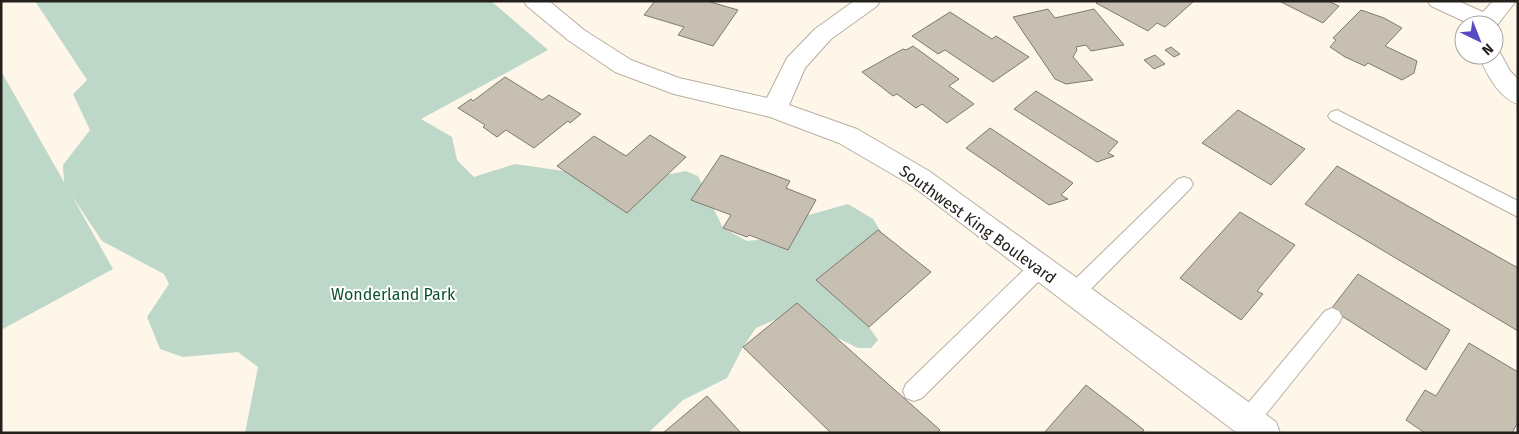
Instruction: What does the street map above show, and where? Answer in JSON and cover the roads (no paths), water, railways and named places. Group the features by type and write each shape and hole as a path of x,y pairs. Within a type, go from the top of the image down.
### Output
{"street":[{"name":"Southwest King Boulevard","path":"535,1 576,35 623,66 674,85 776,108 848,136 920,178 1246,426"},
{"path":"776,108 795,64 823,34 869,1"},
{"path":"1439,1 1468,15"},
{"path":"1494,15 1505,1"},
{"path":"1495,65 1501,76 1518,95"}],"lane":[{"path":"1337,116 1518,210"},
{"path":"1074,294 1184,184"},
{"path":"914,391 1039,268"},
{"path":"1246,426 1332,318"}],"park label":[{"name":"Wonderland Park","path":"393,294"}]}
